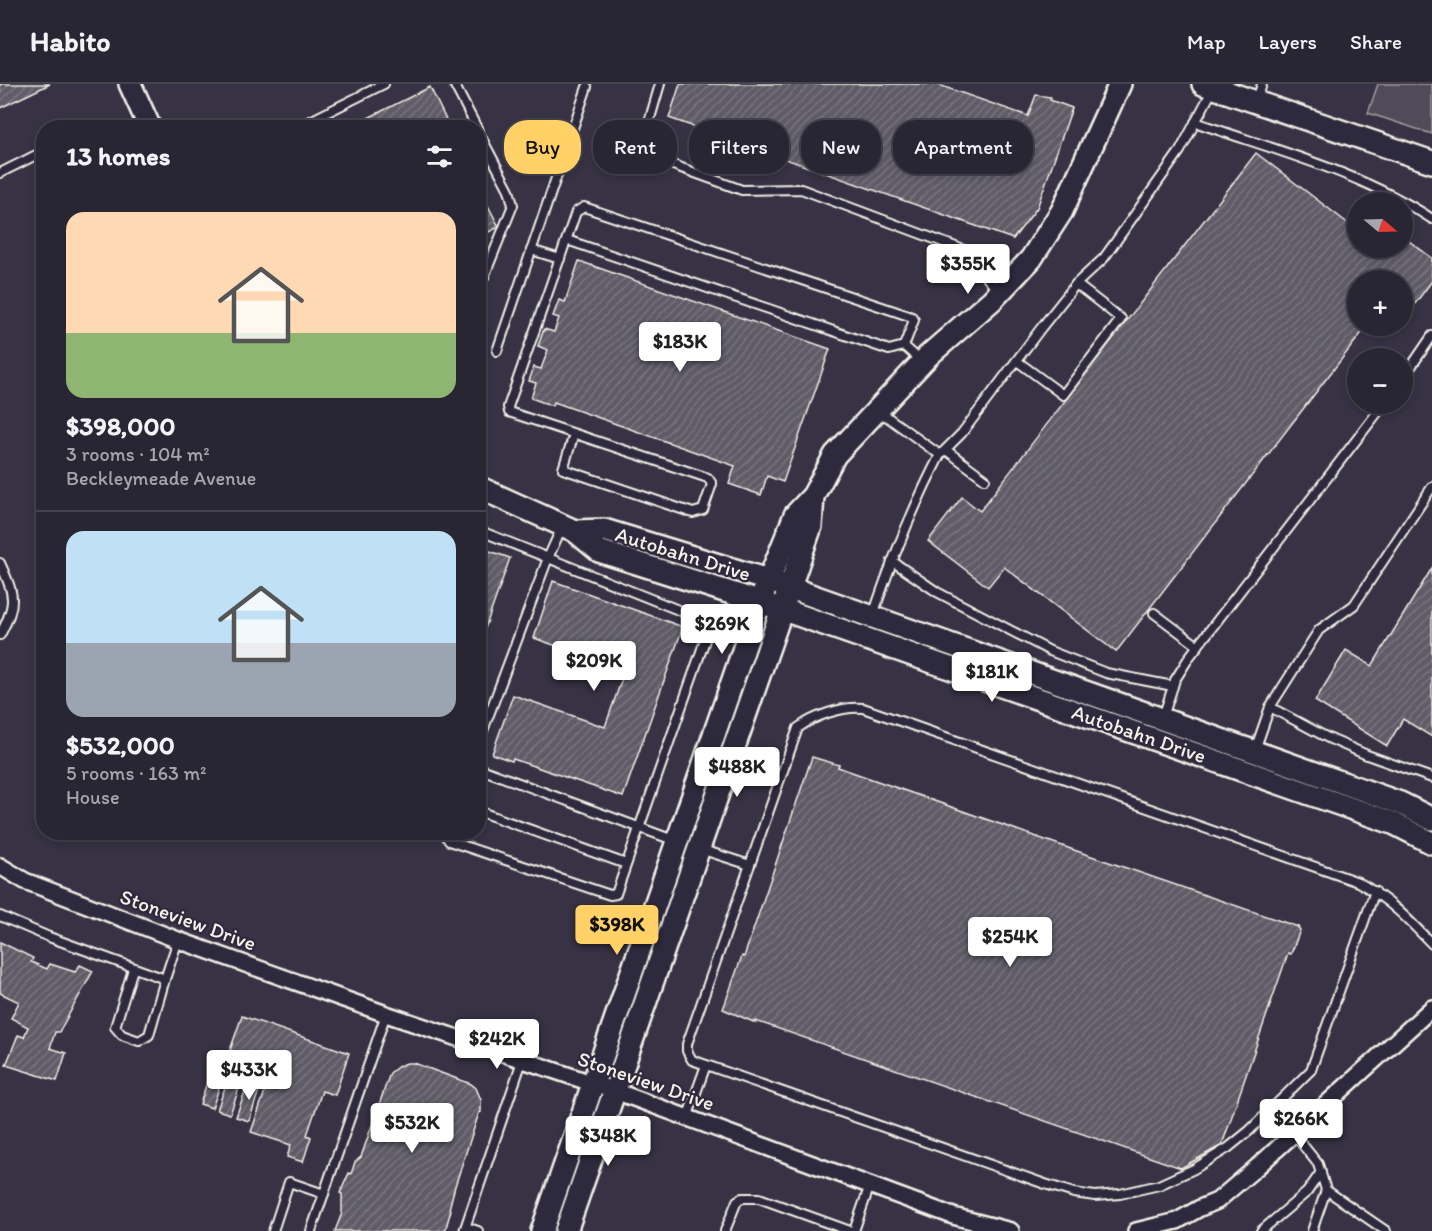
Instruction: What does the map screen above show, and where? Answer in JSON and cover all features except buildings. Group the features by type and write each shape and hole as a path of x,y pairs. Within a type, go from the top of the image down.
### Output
{"street":[{"path":"130,84 146,120"},
{"path":"542,1231 760,602 795,515 813,496 835,455 922,363 1000,292 1031,259 1062,212 1120,84"},
{"path":"1208,86 1259,93 1432,162"},
{"name":"Autobahn Drive","path":"486,491 569,529 598,551 781,609 1394,823 1432,843"},
{"path":"566,1231 811,525 813,496"},
{"name":"Autobahn Drive","path":"569,529 604,530 768,580 1400,803 1432,819"},
{"path":"677,841 698,849"},
{"name":"Stoneview Drive","path":"0,866 25,881 178,940 522,1061 615,1091 953,1216 1011,1231"},
{"path":"1136,1231 1177,1221 1217,1201 1432,1008"}],"lane":[{"path":"312,120 384,84"},
{"path":"454,84 473,120"},
{"path":"660,84 640,153 742,190 801,189 964,250 1000,292"},
{"path":"873,617 892,561 923,489 943,452 962,433 1076,284 1104,258 1180,151 1195,122 1208,86"},
{"path":"496,351 587,87"},
{"path":"1195,122 1340,173 1389,195 1432,219"},
{"path":"486,145 509,190 513,205 486,273"},
{"path":"0,173 36,155"},
{"path":"574,434 563,469 693,513 703,510 712,484 708,478 509,412 508,407 576,212 584,207 912,317 914,320 904,346"},
{"path":"567,240 889,350 904,346"},
{"path":"531,250 560,260"},
{"path":"1017,361 1063,394 1076,378 1121,319 1076,284"},
{"path":"1413,364 1432,336"},
{"path":"904,346 922,363"},
{"path":"878,410 985,479"},
{"path":"1162,719 1174,680 1376,414"},
{"path":"1255,752 1270,707 1318,630 1354,605 1432,488"},
{"path":"486,723 548,558 569,529"},
{"path":"448,840 610,895 616,894 711,623 486,533"},
{"path":"892,561 937,591 1050,651 1106,673 1173,686"},
{"path":"0,563 11,586 12,612 0,635"},
{"path":"1154,613 1198,646"},
{"path":"1270,707 1328,738 1367,755 1432,778"},
{"path":"1375,891 1311,1070 1249,1131 1228,1148 1194,1169 1159,1185 1107,1196 1074,1193 692,1060 687,1051 687,1044 798,728 826,714 857,708 1358,882 1375,891 1400,910 1432,944"},
{"path":"486,771 677,841"},
{"path":"486,814 626,864"},
{"path":"698,849 750,865"},
{"path":"0,916 49,937 165,979"},
{"path":"133,969 115,1027 122,1035 139,1041 149,1035 178,940"},
{"path":"311,1231 386,1014"},
{"path":"478,1231 465,1229 522,1061"},
{"path":"687,1118 706,1065"},
{"path":"1294,1134 1318,1164 1326,1190 1312,1231"},
{"path":"1261,1231 1307,1192 1321,1172"},
{"path":"273,1231 290,1182 324,1194"},
{"path":"725,1231 737,1201 749,1197 759,1198 852,1231 870,1185"},
{"path":"1326,1190 1386,1231"}],"shaded area":[{"path":"1378,84 1432,84 1432,134 1368,113"}]}
